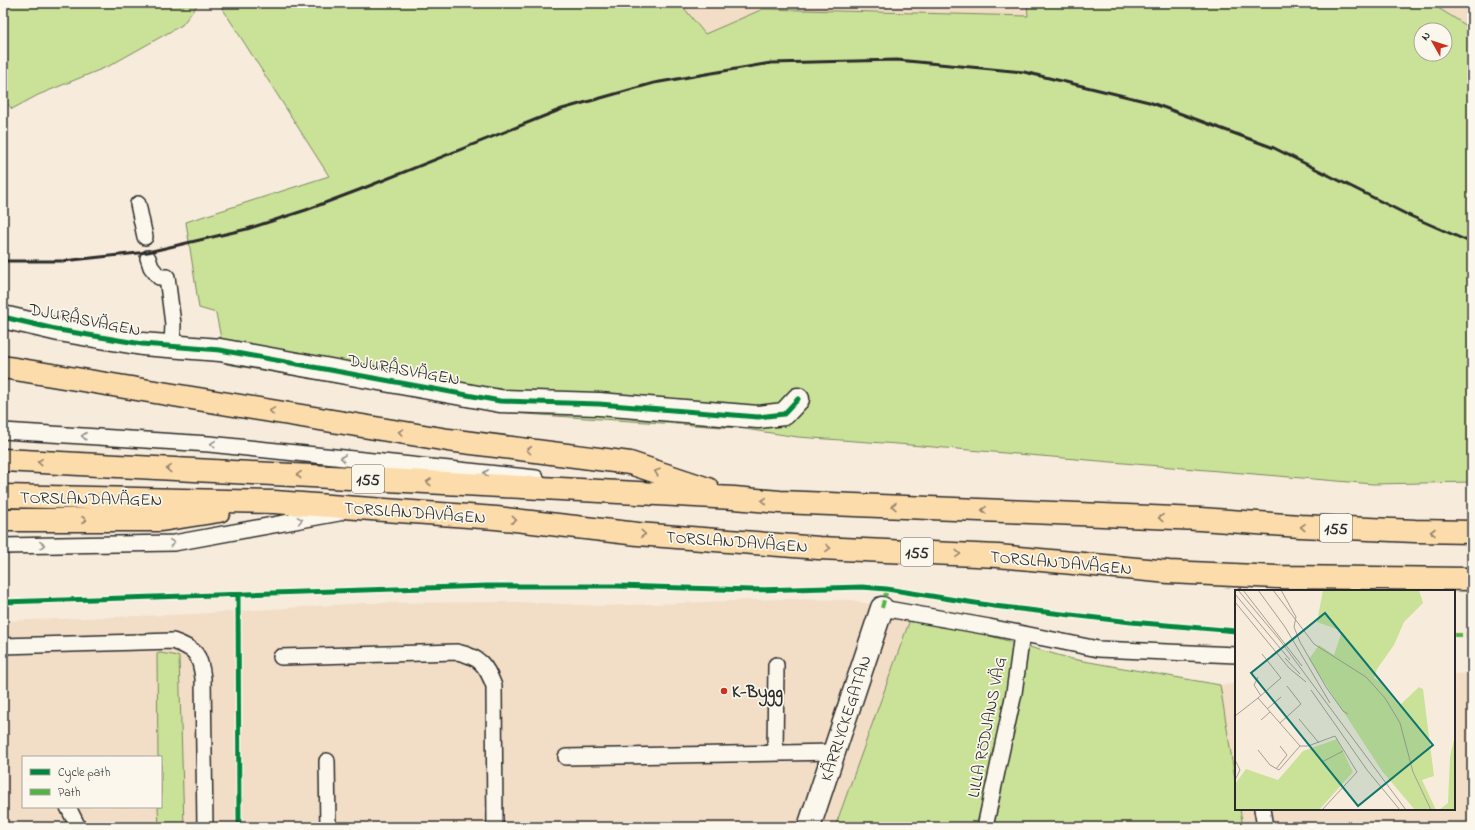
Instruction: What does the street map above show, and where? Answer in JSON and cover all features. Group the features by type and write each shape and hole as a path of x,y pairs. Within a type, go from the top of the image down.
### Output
{"main road":[{"path":"3,367 448,440 630,463 734,498"},
{"name":"TORSLANDAVÄGEN","path":"3,460 734,498 780,502 1192,519 1414,531 1472,532"},
{"name":"TORSLANDAVÄGEN","path":"3,496 274,502 496,518 670,536 819,548 998,556 1169,572 1277,577 1472,579"},
{"path":"3,520 161,520 274,502"}],"street":[{"name":"DJURÅSVÄGEN","path":"3,318 59,330 142,344 220,350 500,401 599,404 758,417 784,414 798,399"},
{"name":"KÄRRLYCKEGATAN","path":"809,827 882,608"}],"lane":[{"path":"138,204 145,237"},
{"path":"148,258 151,267 159,277 166,277 173,324 172,346"},
{"path":"3,431 210,444 734,498"},
{"path":"3,546 174,543 363,508"},
{"path":"882,608 1098,649 1235,655"},
{"name":"LILLA RÖDJANS VÄG","path":"985,827 1014,693 1022,634"},
{"path":"3,646 173,641 186,646 197,654 201,662 203,678 205,827"},
{"path":"281,657 458,652 472,656 481,663 490,674 494,686 495,827"},
{"path":"775,753 776,665"},
{"path":"566,757 834,752"},
{"path":"327,761 328,827"},
{"path":"68,808 78,827"},
{"path":"1262,810 1265,827"}],"shaded area":[{"path":"680,3 1027,3 1028,16 763,9 705,34"},
{"path":"1430,3 1472,3 1472,29"},
{"path":"779,599 852,600 912,614 835,827 3,827 3,621 193,614 365,603 519,602 603,606"},
{"path":"1472,673 1472,827 1243,827 1240,810 1455,810 1455,674"},
{"path":"1235,684 1235,779 1220,685"}],"green space":[{"path":"3,3 199,3 182,25 109,66 38,95 12,109 3,99"},
{"path":"219,3 680,3 705,34 763,9 1028,16 1027,3 1430,3 1472,29 1472,482 1373,484 798,437 738,428 510,413 226,364 216,313 199,308 186,222 329,176"},
{"path":"912,614 1072,659 1220,685 1235,779 1235,810 1240,810 1243,827 835,827"},
{"path":"160,653 179,657 184,827 159,827 158,808 162,808 162,756 158,756 157,654"}],"railway":[{"path":"3,261 63,261 148,252 247,229 306,210 359,190 562,109 654,83 771,63 897,60 1024,72 1149,102 1274,148 1406,214 1472,243"}],"marked path":[{"path":"882,608 887,589"},
{"path":"1455,635 1472,635"}],"cycle path":[{"path":"3,317 59,330 142,344 220,350 500,401 599,404 758,417 784,414 798,399"},
{"path":"3,602 487,586 617,586 753,590 862,587 887,589 994,606 1131,622 1235,631"},
{"path":"238,594 239,827"}],"place":[{"name":"K-Bygg","path":"724,691"}]}
